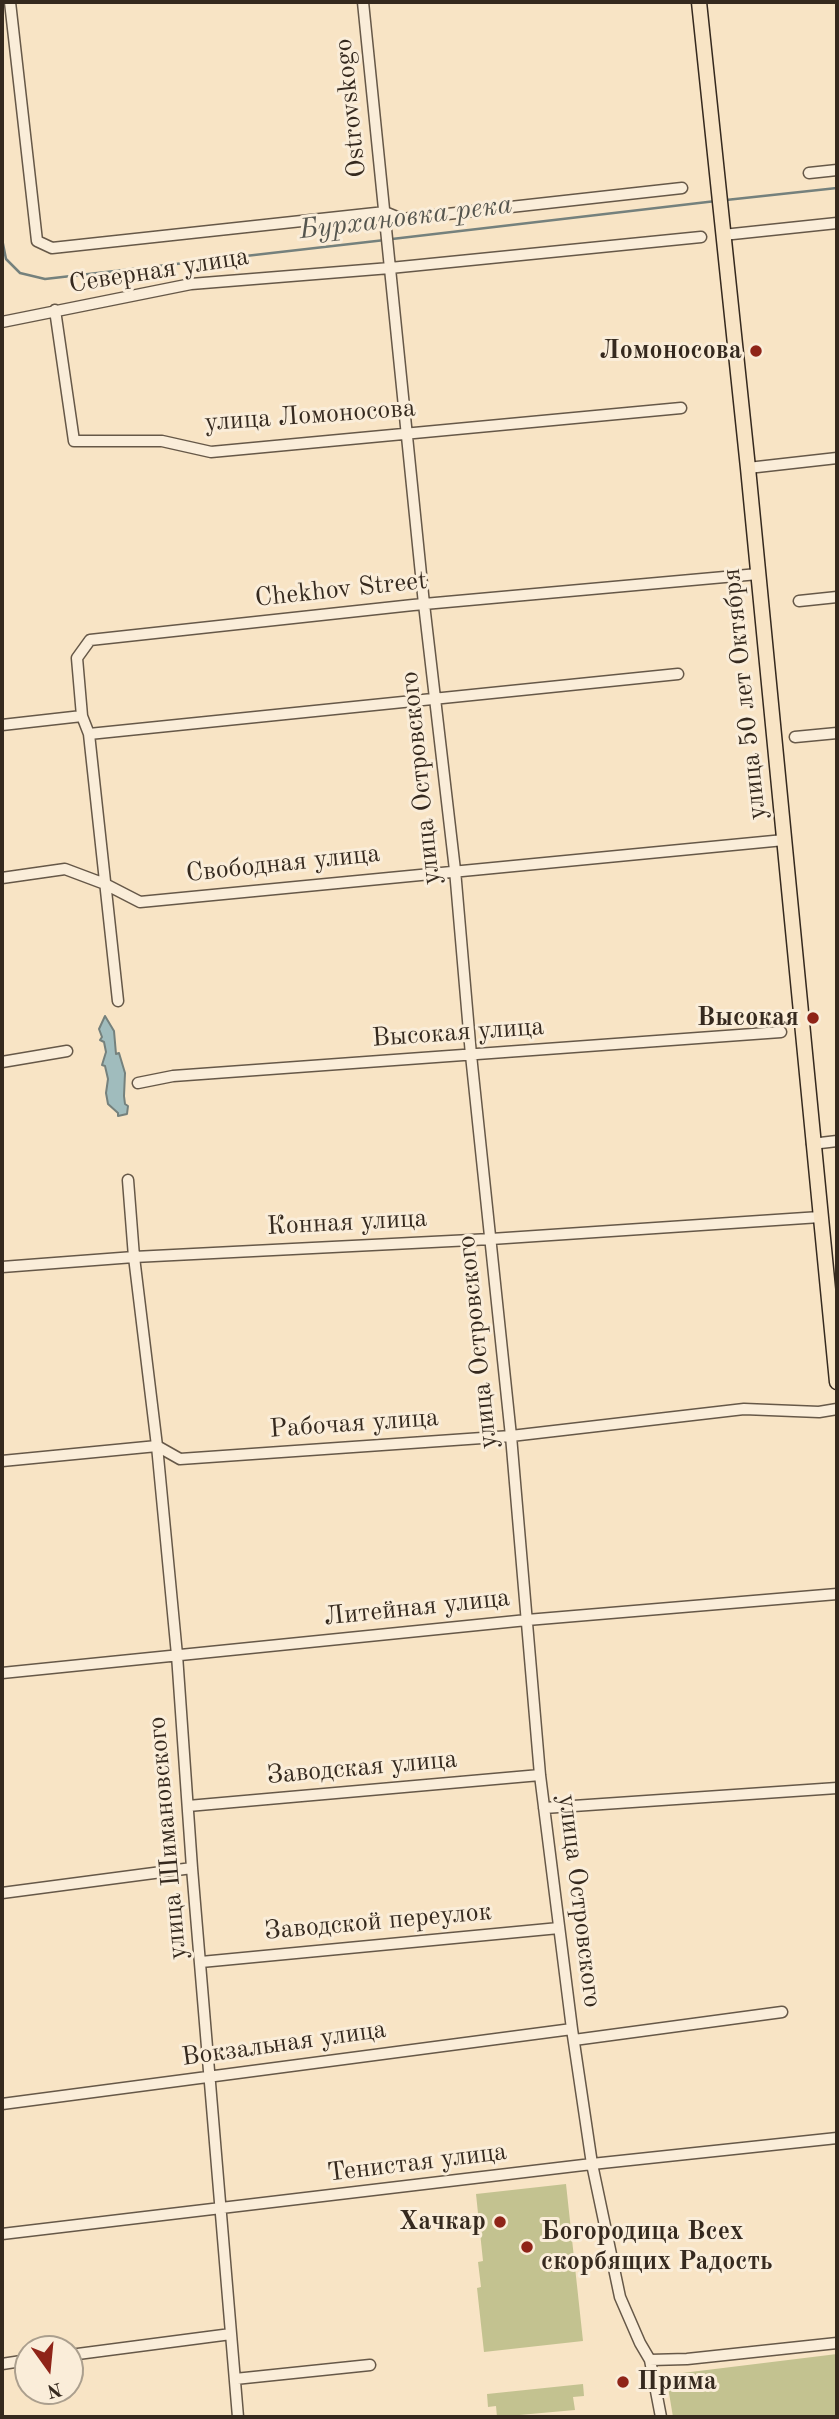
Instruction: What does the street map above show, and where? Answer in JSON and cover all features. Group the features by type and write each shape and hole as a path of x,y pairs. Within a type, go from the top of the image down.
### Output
{"main road":[{"name":"улица 50 лет Октября","path":"699,2 748,468 837,1382"}],"street":[{"path":"10,2 37,241 51,248 385,217 402,219 682,188"},
{"name":"Ostrovskogo","path":"363,2 388,252"},
{"path":"808,173 837,170"},
{"path":"723,235 837,223"},
{"name":"Северная улица","path":"2,322 191,284 390,268 701,237"},
{"name":"улица Островского","path":"388,252 424,604 455,870 471,1055 511,1436 540,1775 559,1928 592,2164 620,2297 650,2360 661,2417"},
{"name":"улица Ломоносова","path":"55,310 74,441 162,441 212,452 681,408"},
{"path":"748,468 837,458"},
{"name":"Chekhov Street","path":"118,1001 89,734 82,716 77,658 90,640 424,604 758,573"},
{"path":"799,601 837,597"},
{"path":"89,734 678,674"},
{"path":"2,725 82,716"},
{"path":"795,737 837,733"},
{"name":"Свободная улица","path":"2,878 65,869 105,884 140,902 784,840"},
{"name":"Высокая улица","path":"138,1083 173,1076 781,1032"},
{"path":"2,1062 67,1051"},
{"path":"813,1144 837,1141"},
{"name":"улица Шимановского","path":"128,1180 177,1655 238,2417"},
{"name":"Конная улица","path":"2,1267 820,1217"},
{"name":"Рабочая улица","path":"2,1461 157,1446 180,1459 511,1436 744,1409 819,1412 837,1409"},
{"name":"Литейная улица","path":"2,1673 527,1620 837,1594"},
{"name":"Заводская улица","path":"188,1807 540,1775"},
{"path":"544,1808 837,1788"},
{"path":"2,1894 192,1868"},
{"name":"Заводской переулок","path":"201,1962 559,1928"},
{"name":"Вокзальная улица","path":"2,2104 573,2034 782,2012"},
{"name":"Тенистая улица","path":"2,2234 592,2164 837,2138"},
{"path":"84,2353 231,2334"},
{"path":"650,2360 687,2359 837,2343"},
{"path":"235,2379 370,2365"}],"shaded area":[{"path":"566,2184 583,2341 484,2352 477,2288 481,2287 478,2262 483,2261 476,2194"},
{"path":"837,2354 837,2417 673,2417 666,2375"},
{"path":"583,2384 584,2396 573,2397 575,2410 497,2417 496,2406 488,2407 487,2394"}],"water":[{"path":"105,1016 114,1031 116,1054 119,1053 125,1073 124,1096 128,1106 127,1114 118,1116 108,1104 108,1079 105,1066 102,1065 106,1052 104,1042 100,1040 102,1037 99,1029"}],"waterway":[{"name":"Бурхановка река","path":"726,200 837,188"},
{"name":"Бурхановка река","path":"392,239 716,201"},
{"name":"Бурхановка река","path":"2,239 6,259 20,273 45,279 385,240"}],"place":[{"name":"Ломоносова","path":"756,351"},
{"name":"Высокая","path":"813,1018"},
{"name":"Хачкар","path":"500,2222"},
{"name":"Богородица Всех скорбящих Радость","path":"527,2247"},
{"name":"Прима","path":"623,2382"}]}
